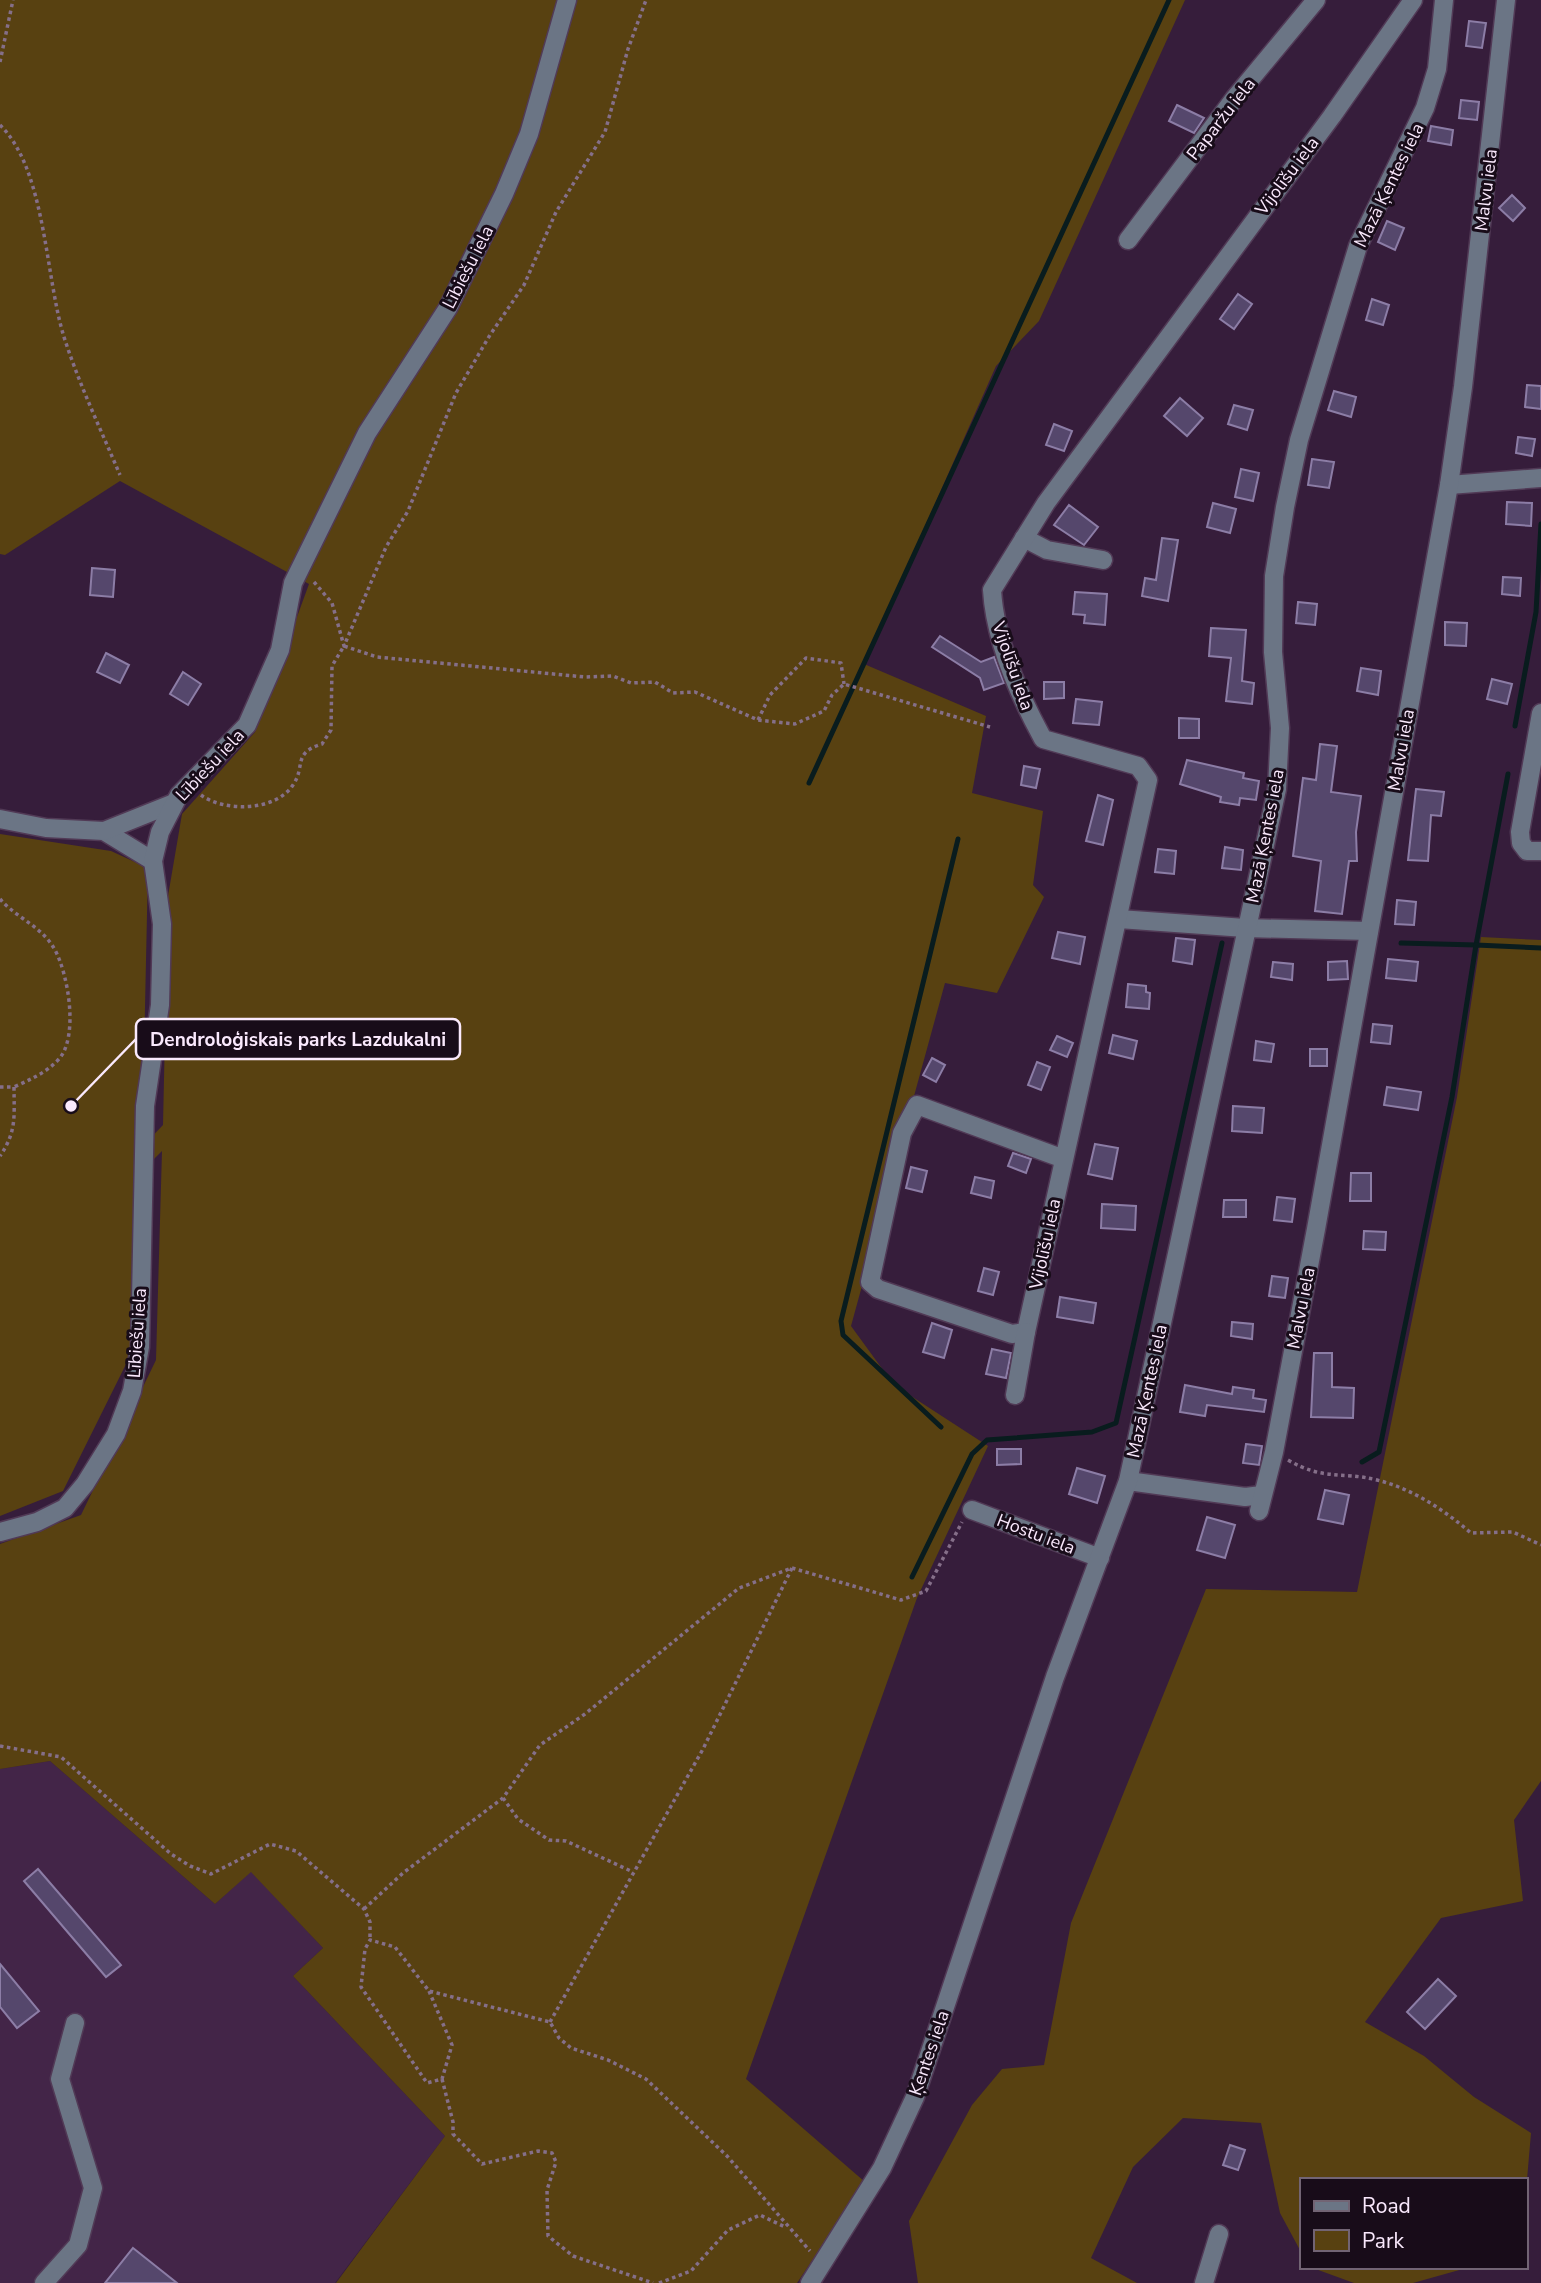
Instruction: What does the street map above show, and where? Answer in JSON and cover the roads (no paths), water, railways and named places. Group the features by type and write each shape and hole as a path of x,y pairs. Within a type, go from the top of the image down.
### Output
{"street":[{"name":"Lībiešu iela","path":"0,1532 37,1522 65,1508 85,1484 116,1434 132,1391 140,1347 145,1106 160,1004 162,924 153,861 160,832 174,803 247,724 280,650 293,583 368,433 448,308 505,194 529,134 567,0"},
{"name":"Paparžu iela","path":"1128,240 1234,99 1316,0"},
{"name":"Vijolīšu iela","path":"1015,1395 1063,1159 1119,919 1148,780 1138,766 1043,739 1021,692 993,608 992,590 1070,471 1332,116 1413,0"},
{"name":"Mazā Ķentes iela","path":"1013,1807 1055,1677 1128,1481 1277,789 1280,761 1273,652 1274,576 1300,440 1358,246 1426,108 1437,69 1444,0"},
{"name":"Malvu iela","path":"1128,1481 1232,1495 1261,1503 1274,1452 1449,485 1463,387 1506,0"},
{"path":"1449,485 1541,478"},
{"path":"1024,538 1047,550 1103,560"},
{"path":"1541,713 1520,831 1521,843 1527,851 1541,851"},
{"path":"0,819 46,828 104,831 174,803"},
{"path":"104,831 153,861"},
{"path":"1119,919 1245,928 1369,931"},
{"path":"1026,1332 1012,1334 878,1289 870,1282 902,1133 917,1105 1063,1159"},
{"name":"Hostu iela","path":"972,1510 1100,1558"},
{"name":"Ķentes iela","path":"810,2283 868,2192 897,2139 1013,1807"},
{"path":"44,2283 78,2245 93,2188 60,2079 75,2023"},
{"path":"1204,2283 1219,2234"}],"waterway":[{"path":"809,783 1169,0"},
{"path":"1515,726 1536,612 1541,524"},
{"path":"1401,943 1476,945 1508,774"},
{"path":"941,1427 843,1335 841,1321 958,839"},
{"path":"912,1577 972,1454 987,1440 1092,1432 1116,1423 1222,943"},
{"path":"1362,1462 1379,1452 1452,1097 1476,945 1541,948"}],"place":[{"name":"Dendroloģiskais parks Lazdukalni","path":"71,1106"}]}
